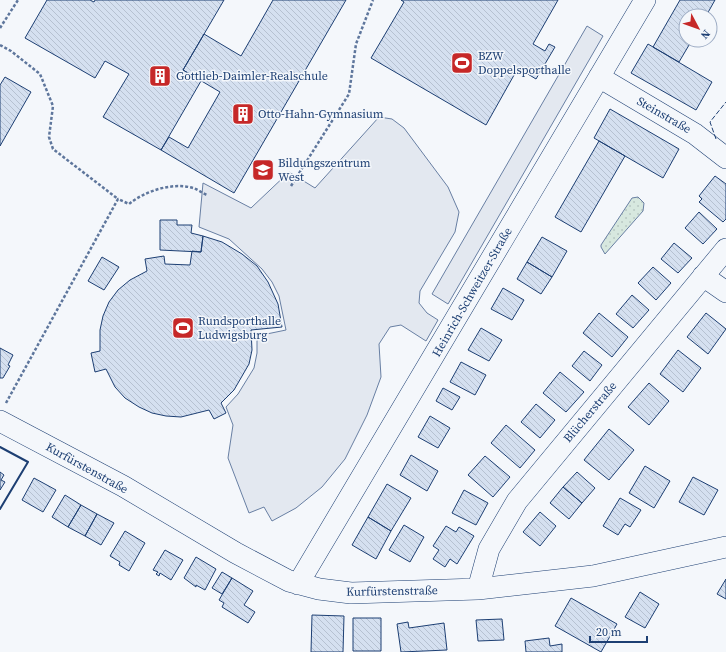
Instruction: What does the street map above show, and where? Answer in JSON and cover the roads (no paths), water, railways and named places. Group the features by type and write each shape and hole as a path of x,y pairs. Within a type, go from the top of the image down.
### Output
{"street":[{"name":"Heinrich-Schweitzer-Straße","path":"298,584 645,0"},
{"name":"Steinstraße","path":"599,77 696,134 726,158"},
{"name":"Blücherstraße","path":"478,589 489,549 517,501 726,249"},
{"path":"703,276 726,292"},
{"name":"Kurfürstenstraße","path":"2,414 236,554 289,581 298,584 351,593 478,589 593,576 726,547"}],"place":[{"name":"BZW Doppelsporthalle","path":"462,63"},
{"name":"Gottlieb-Daimler-Realschule","path":"160,76"},
{"name":"Otto-Hahn-Gymnasium","path":"243,114"},
{"name":"Bildungszentrum West","path":"263,170"},
{"name":"Rundsporthalle Ludwigsburg","path":"183,328"}]}
